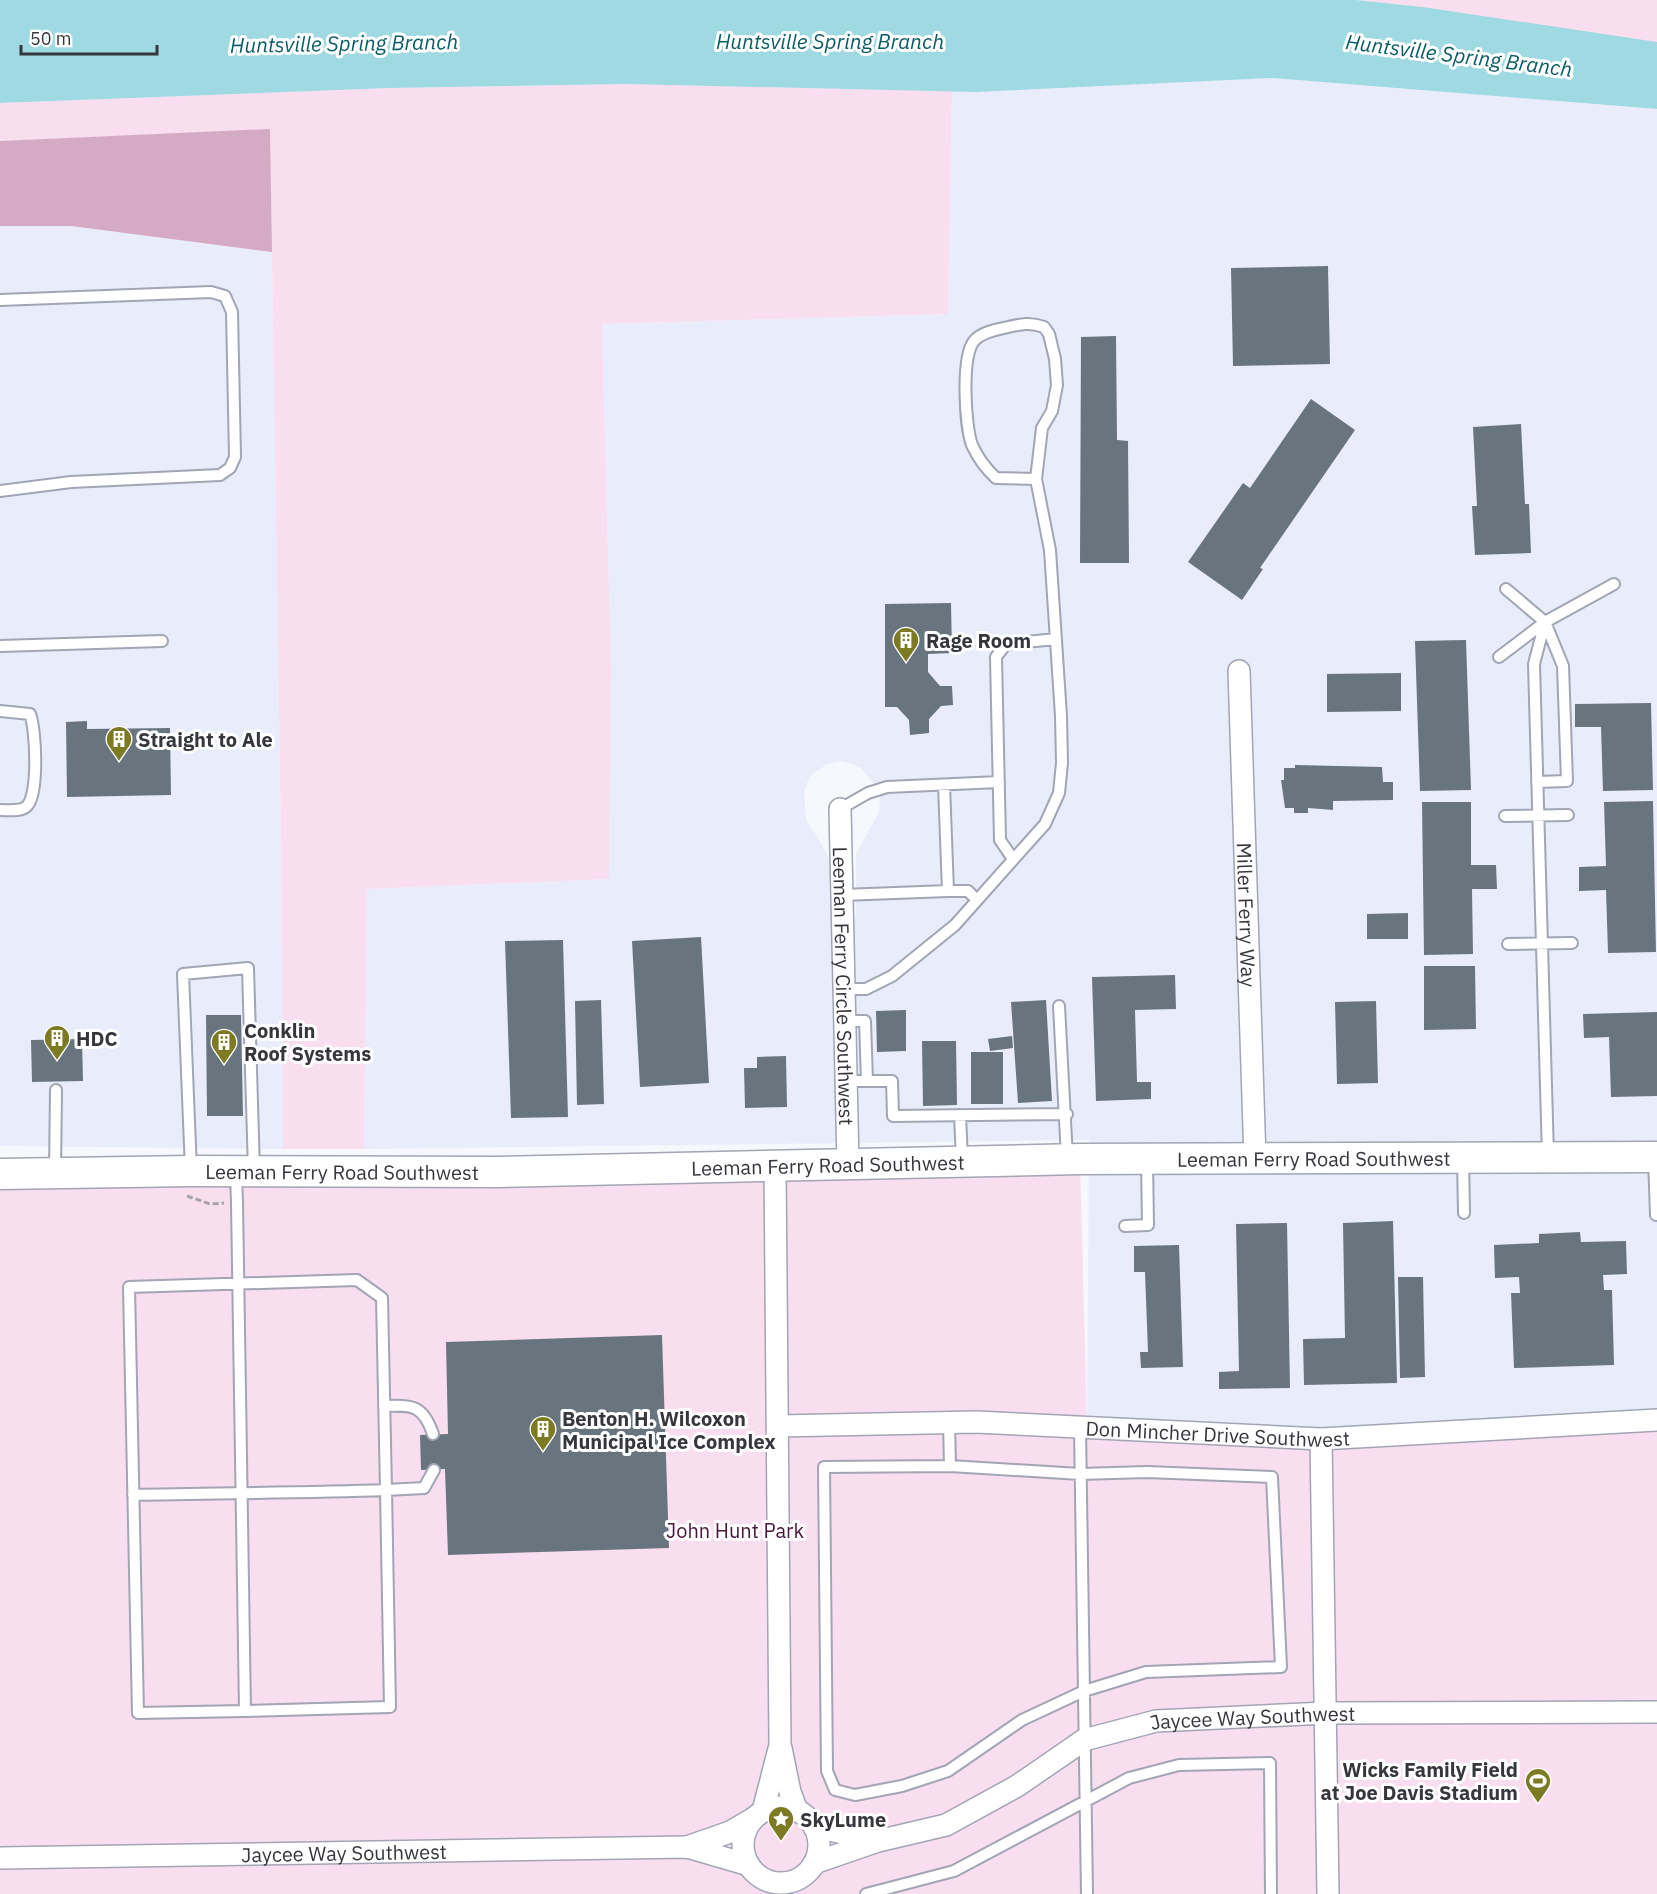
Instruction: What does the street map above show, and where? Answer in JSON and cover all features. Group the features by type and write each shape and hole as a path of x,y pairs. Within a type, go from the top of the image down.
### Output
{"street":[{"name":"Miller Ferry Way","path":"1239,671 1255,1159"},
{"name":"Leeman Ferry Circle Southwest","path":"840,809 845,1021 857,1081 848,1164"},
{"name":"Leeman Ferry Road Southwest","path":"0,1174 191,1171 496,1172 962,1161 1462,1157 1655,1158"},
{"path":"775,1166 780,1745 790,1792 797,1811"},
{"name":"Don Mincher Drive Southwest","path":"778,1426 949,1422 1321,1439 1657,1420"},
{"path":"1321,1439 1328,1894"},
{"name":"Jaycee Way Southwest","path":"814,1863 878,1841 912,1835 946,1825 1017,1786 1084,1740 1156,1721 1326,1713 1657,1712"},
{"path":"769,1894 753,1870 743,1840 759,1814 780,1745"},
{"path":"753,1870 769,1881 793,1887 814,1863 818,1844 814,1827 797,1811 786,1807 759,1814"},
{"name":"Jaycee Way Southwest","path":"0,1858 687,1847 730,1832 759,1814"},
{"name":"Jaycee Way Southwest","path":"814,1827 878,1841"},
{"name":"Jaycee Way Southwest","path":"687,1847 753,1870"}],"lane":[{"path":"0,300 211,292 225,296 232,312 235,457 230,468 220,475 71,482 0,490"},
{"path":"844,989 867,989 892,976 955,925 1045,824 1059,794 1062,740 1050,550 1036,479 1042,428 1052,411 1057,385 1055,359 1049,334 1044,327 1023,323 993,331 974,340 968,355 968,420 972,444 986,468 996,478 1036,479"},
{"path":"1499,657 1545,622 1614,584"},
{"path":"1506,589 1545,622 1563,666 1567,781 1537,782"},
{"path":"1545,622 1534,664 1548,1157"},
{"path":"1013,859 1000,840 996,657 1006,645 1056,639"},
{"path":"0,646 162,641"},
{"path":"0,711 30,714 35,791 28,806 20,810 0,810"},
{"path":"840,809 867,793 887,788 999,782"},
{"path":"945,785 948,891"},
{"path":"1505,816 1568,815"},
{"path":"842,895 968,891 977,900"},
{"path":"1508,944 1572,944"},
{"path":"191,1171 183,974 248,968 245,1171 238,1284 245,1711"},
{"path":"1059,1006 1067,1114 1067,1160"},
{"path":"857,1081 892,1081 893,1116 1067,1114"},
{"path":"55,1173 56,1090"},
{"path":"960,1115 962,1161"},
{"path":"1462,1157 1464,1213"},
{"path":"1655,1158 1656,1215"},
{"path":"1125,1226 1148,1225 1147,1160"},
{"path":"357,1280 382,1298 390,1707 138,1713 129,1287 238,1284 357,1280"},
{"path":"384,1406 407,1406 419,1409 428,1417 433,1434"},
{"path":"949,1422 950,1466"},
{"path":"1080,1428 1087,1894"},
{"path":"950,1466 1080,1473 1147,1472 1272,1477 1281,1667 1146,1672 1084,1691 1022,1720 948,1771 902,1786 855,1795 835,1790 827,1771 824,1467 950,1466"},
{"path":"133,1495 424,1488 434,1470"},
{"path":"866,1894 954,1871 1086,1804 1129,1778 1179,1765 1270,1763 1271,1894"}],"shaded area":[{"path":"1273,78 1657,109 1657,1420 1321,1439 1087,1428 1089,1140 364,1149 367,889 609,879 611,666 602,324 948,314 952,91","holes":["843,761 860,767 877,787 880,798 879,812 856,854 856,917 834,917 833,873 827,854 806,819 804,792 809,778 828,764"]},
{"path":"270,129 272,252 71,226 0,226 0,141"},
{"path":"0,226 71,226 272,252 283,1149 0,1146"}],"green space":[{"path":"1356,0 1657,0 1657,43 1423,7"},
{"path":"626,84 952,91 948,314 602,324 611,666 609,879 367,889 364,1149 283,1149 281,841 270,130 0,141 0,103 389,88"},
{"name":"John Hunt Park","path":"1080,1159 1087,1428 1321,1439 1657,1420 1657,1894 0,1894 0,1174"}],"water":[{"name":"Huntsville Spring Branch","path":"0,0 1356,0 1423,7 1657,42 1657,109 1273,78 976,92 626,84 389,88 0,103"}],"building":[{"path":"1328,266 1330,364 1233,366 1231,268"},
{"path":"1116,336 1117,440 1128,441 1129,563 1080,563 1081,337"},
{"path":"1311,399 1355,430 1260,568 1263,569 1242,600 1188,562 1243,483 1250,488"},
{"path":"1521,424 1525,504 1529,504 1531,553 1475,555 1472,506 1477,506 1473,427"},
{"name":"Rage Room","path":"951,603 952,653 928,654 928,672 940,686 952,686 953,705 941,706 929,719 929,733 910,735 909,720 897,707 885,707 885,604"},
{"path":"1466,640 1471,790 1420,791 1415,641"},
{"path":"1401,673 1401,711 1327,712 1327,674"},
{"path":"1651,703 1653,790 1603,791 1601,727 1575,727 1575,704"},
{"name":"Straight to Ale","path":"87,721 87,729 170,728 171,795 67,797 66,722"},
{"path":"1295,765 1382,767 1383,782 1393,782 1393,800 1333,801 1333,810 1308,808 1308,813 1294,813 1294,808 1285,808 1281,780 1284,780 1284,768 1295,768"},
{"path":"1653,801 1656,952 1608,953 1606,890 1579,891 1579,867 1606,866 1604,802"},
{"path":"1422,802 1471,802 1471,865 1496,865 1497,889 1472,889 1473,954 1424,955"},
{"path":"1408,913 1408,939 1367,939 1367,914"},
{"path":"701,937 709,1083 640,1087 632,941"},
{"path":"563,940 568,1117 511,1118 505,941"},
{"path":"1424,966 1475,966 1476,1029 1424,1030"},
{"path":"1175,975 1176,1009 1135,1010 1137,1082 1151,1082 1151,1099 1096,1101 1092,977"},
{"path":"601,1000 604,1104 577,1105 575,1001"},
{"path":"1046,1000 1052,1101 1018,1103 1011,1002"},
{"path":"1376,1001 1378,1083 1337,1084 1335,1002"},
{"path":"906,1010 906,1051 877,1052 876,1011"},
{"path":"1657,1012 1657,1096 1611,1097 1609,1037 1584,1038 1583,1014"},
{"name":"Conklin Roof Systems","path":"206,1015 241,1015 243,1116 207,1116"},
{"path":"1012,1036 1013,1048 990,1051 988,1039"},
{"name":"HDC","path":"82,1039 83,1081 32,1082 31,1040"},
{"path":"922,1041 956,1041 957,1105 923,1106"},
{"path":"971,1052 1003,1052 1003,1104 971,1104"},
{"path":"786,1056 787,1107 745,1108 744,1068 757,1068 757,1057"},
{"path":"1393,1221 1397,1383 1304,1385 1303,1339 1345,1338 1343,1223"},
{"path":"1287,1223 1290,1388 1219,1389 1219,1372 1239,1371 1236,1224"},
{"path":"1580,1232 1581,1242 1626,1241 1627,1274 1603,1275 1604,1290 1612,1290 1614,1365 1514,1368 1511,1293 1520,1293 1519,1277 1495,1278 1494,1245 1539,1243 1539,1234"},
{"path":"1179,1245 1183,1367 1141,1368 1140,1352 1148,1352 1145,1272 1134,1272 1134,1246"},
{"path":"1398,1277 1423,1277 1425,1377 1400,1378"},
{"name":"Benton H. Wilcoxon Municipal Ice Complex","path":"662,1335 669,1548 448,1555 445,1469 421,1470 420,1435 448,1434 446,1342"}],"place":[{"name":"Rage Room","path":"906,663"},
{"name":"Straight to Ale","path":"119,762"},
{"name":"HDC","path":"57,1061"},
{"name":"Conklin Roof Systems","path":"224,1065"},
{"name":"Benton H. Wilcoxon Municipal Ice Complex","path":"543,1452"},
{"name":"Wicks Family Field at Joe Davis Stadium","path":"1538,1804"},
{"name":"SkyLume","path":"781,1842"}]}
